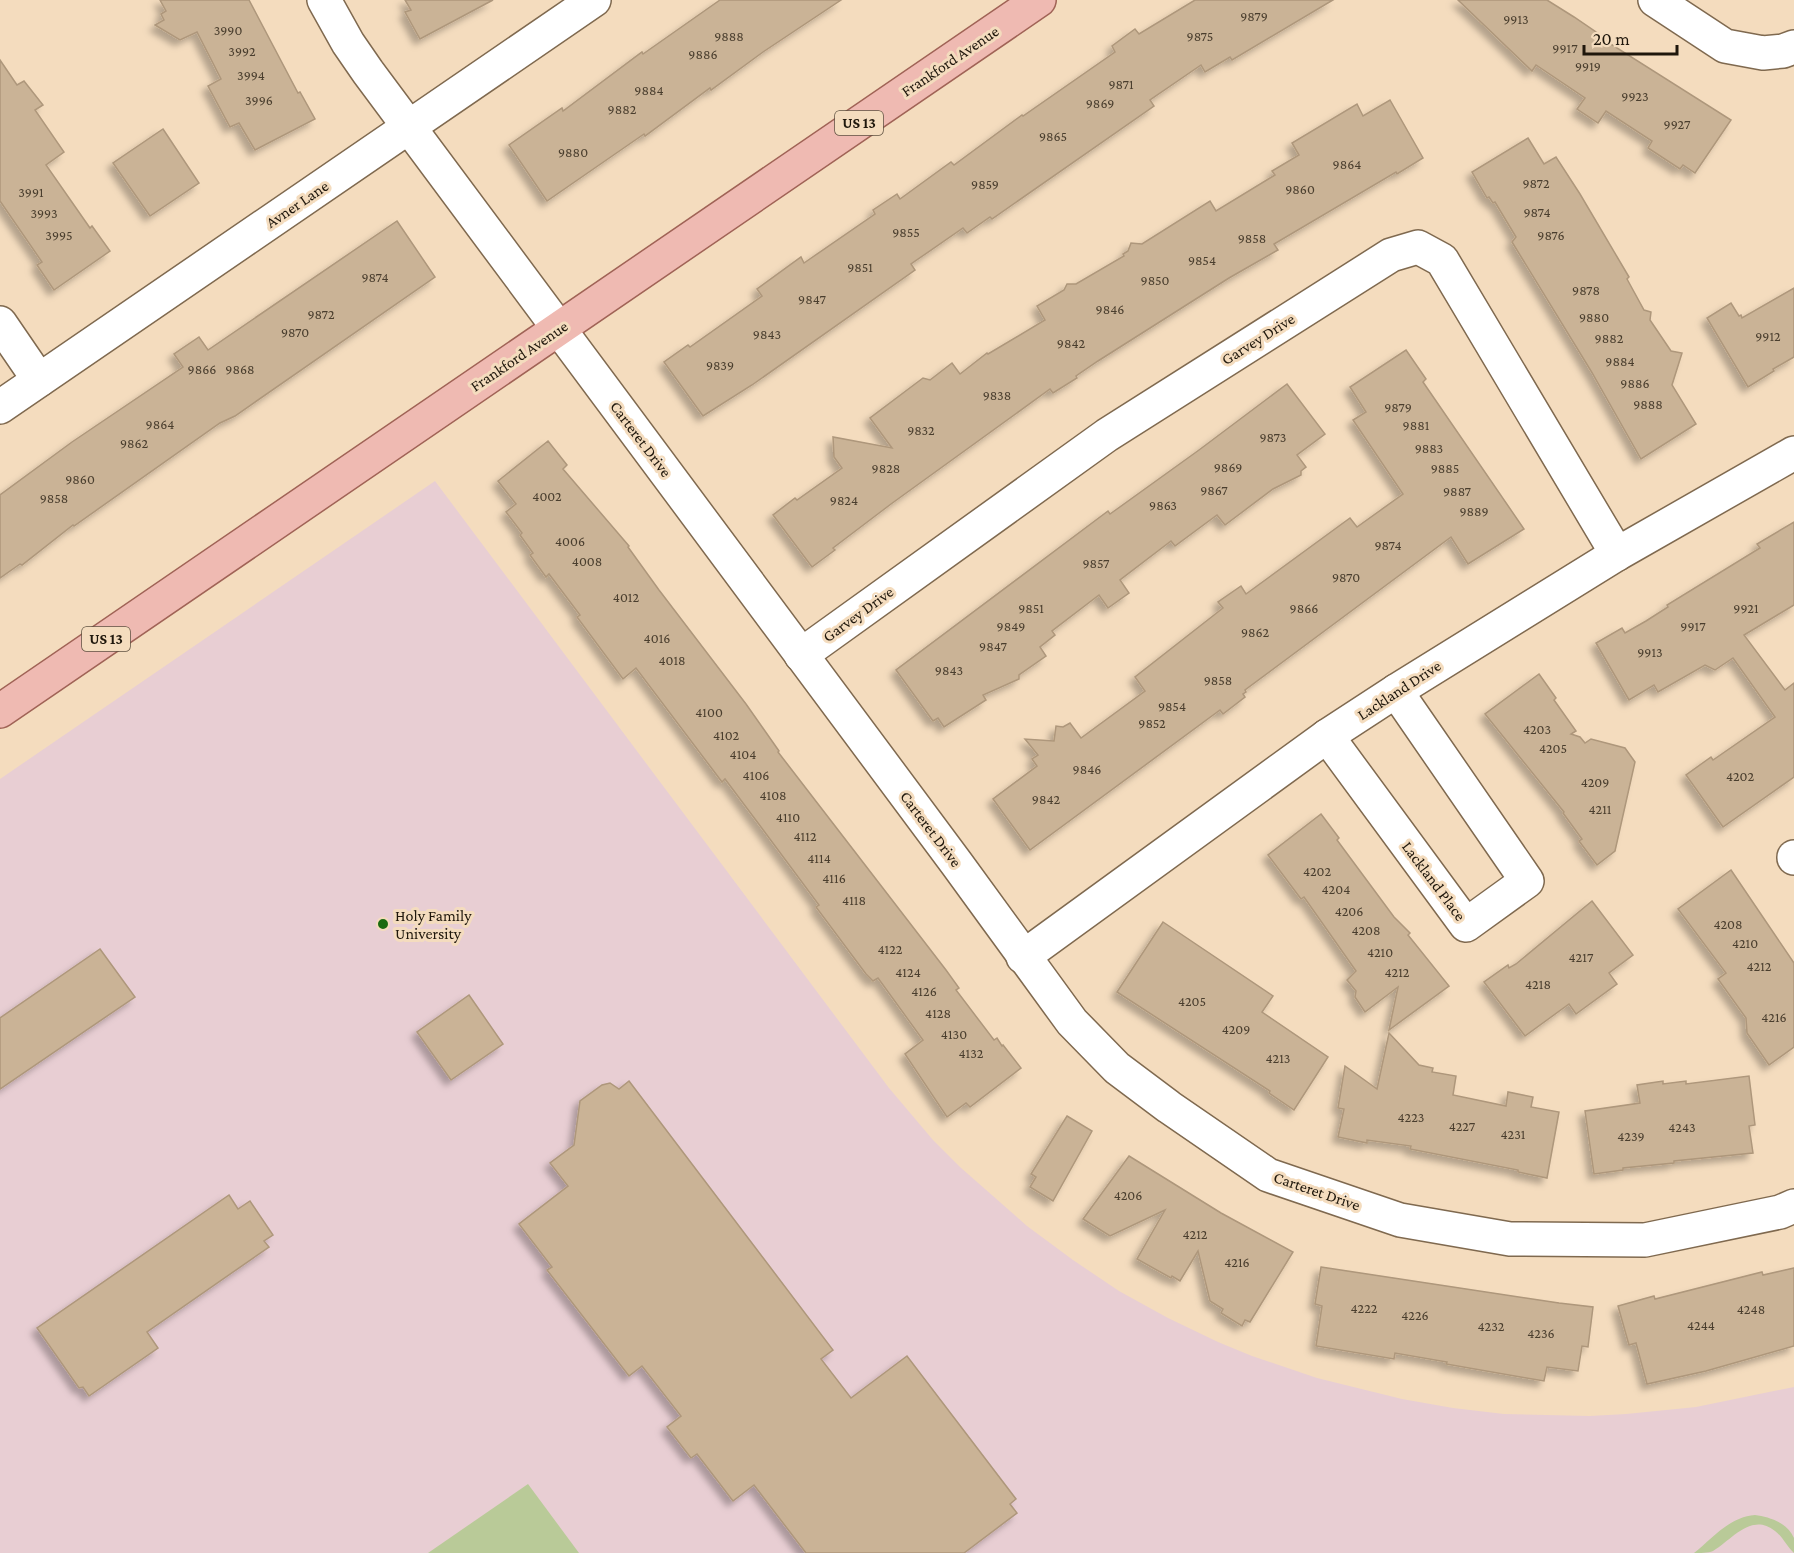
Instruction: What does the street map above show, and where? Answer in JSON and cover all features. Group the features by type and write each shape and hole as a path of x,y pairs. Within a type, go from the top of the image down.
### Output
{"main road":[{"name":"Frankford Avenue","path":"0,711 1039,0"}],"street":[{"name":"Carteret Drive","path":"324,0 348,43 408,127 957,864 1071,1022 1117,1068 1268,1175 1400,1221 1509,1239 1645,1240 1780,1212 1794,1206"},
{"name":"Avner Lane","path":"0,407 594,0"},
{"path":"1655,0 1725,46 1763,52 1783,51 1794,47"},
{"name":"Garvey Drive","path":"801,655 1107,435 1391,255 1418,247 1442,260 1617,554"},
{"path":"0,322 39,380"},
{"name":"Lackland Drive","path":"1023,957 1327,736 1617,554 1794,453"},
{"name":"Lackland Place","path":"1327,736 1466,925 1527,881 1396,691"}],"shaded area":[{"name":"Holy Family University","path":"435,481 889,1088 933,1140 960,1167 1027,1226 1119,1291 1218,1342 1317,1378 1402,1399 1504,1414 1590,1416 1696,1407 1794,1387 1794,1553 0,1553 0,779"}],"green space":[{"path":"528,1484 579,1553 428,1553"},
{"path":"1755,1515 1772,1519 1787,1528 1794,1538 1794,1553 1775,1531 1758,1525 1742,1530 1713,1551 1694,1553 1729,1524"}],"building":[{"path":"160,0 249,0 298,93 300,92 315,119 255,150 239,123 230,127 208,86 221,79 197,32 180,40 155,25 164,20 161,14 166,11"},
{"path":"405,0 493,0 420,39 405,12 411,10"},
{"path":"720,0 841,0 547,201 509,145 562,108 563,111 642,52 643,54"},
{"path":"1195,0 1333,0 1232,60 1230,57 1205,72 1201,65 1150,100 1154,106 992,219 990,217 967,233 963,228 911,264 915,270 752,385 703,416 664,362 688,345 690,347 762,296 757,289 801,257 804,263 875,214 873,210 897,194 900,199 951,162 954,165 1022,115 1115,52 1112,46 1135,29 1139,34"},
{"path":"1458,0 1547,0 1599,34 1598,36 1731,120 1695,173 1683,165 1680,169 1648,148 1652,141 1606,111 1598,123 1577,109 1585,98 1536,65 1532,71"},
{"path":"0,60 17,85 24,81 43,105 35,110 64,152 46,165 90,228 92,226 110,251 54,290 37,265 42,262 0,201"},
{"path":"1390,100 1423,158 1274,244 1278,250 1229,278 1098,361 1053,393 1050,389 891,504 812,567 773,515 842,468 834,457 833,437 892,448 870,418 923,378 930,380 952,363 960,374 987,353 1045,320 1037,306 1064,290 1067,284 1076,284 1124,256 1123,254 1128,251 1131,243 1142,244 1210,201 1216,211 1275,175 1272,171 1299,155 1292,143 1357,104 1363,116"},
{"path":"163,129 199,183 150,216 113,163"},
{"path":"1528,138 1544,164 1556,157 1629,277 1627,279 1644,310 1651,312 1650,320 1671,351 1682,353 1672,385 1696,424 1641,459 1591,371 1512,242 1516,237 1495,202 1487,198 1472,172"},
{"path":"397,221 435,277 235,416 220,423 73,525 22,565 20,564 0,578 0,495 72,442 183,367 174,354 199,337 208,350"},
{"path":"1794,288 1794,357 1748,387 1707,318 1731,303 1742,318"},
{"path":"1406,350 1426,379 1423,382 1524,529 1468,564 1451,537 1245,690 1243,694 1245,697 1223,714 1220,710 1030,850 993,799 1037,766 1032,759 1038,755 1025,739 1054,741 1056,726 1063,727 1070,723 1081,738 1145,691 1135,677 1223,608 1218,602 1241,586 1246,594 1350,518 1357,527 1403,494 1353,420 1366,412 1350,387"},
{"path":"1287,384 1325,434 1297,455 1306,467 1301,471 1301,475 1273,489 1225,525 1217,515 1175,546 1171,541 1120,580 1129,593 1108,608 1099,595 1052,631 1055,635 1040,647 1046,656 1019,675 1019,679 983,695 986,700 944,727 938,718 933,721 896,670 1108,511 1110,514"},
{"path":"548,441 567,465 563,469 629,546 659,590 746,704 778,752 946,970 959,988 956,990 994,1040 997,1038 1021,1068 970,1107 966,1103 947,1117 905,1054 923,1040 878,978 873,981 866,974 816,907 819,905 725,779 722,782 636,668 623,679 577,617 580,615 549,574 546,577 530,555 533,553 520,535 522,533 506,512 516,504 498,481"},
{"path":"1794,522 1794,605 1744,635 1785,690 1794,683 1794,777 1723,827 1686,775 1711,757 1713,760 1775,717 1733,658 1715,670 1705,665 1658,692 1654,685 1629,700 1596,643 1622,628 1625,633 1646,621 1668,607 1667,605 1760,548 1757,544"},
{"path":"1539,674 1576,731 1571,734 1580,737 1585,743 1591,739 1625,748 1635,762 1615,851 1597,865 1579,841 1582,839 1564,812 1485,714"},
{"path":"1321,814 1339,838 1337,840 1394,917 1410,933 1408,935 1449,986 1389,1030 1398,987 1365,1012 1355,997 1356,991 1347,980 1356,971 1304,897 1301,899 1268,855"},
{"path":"1731,870 1794,963 1794,1047 1769,1065 1747,1033 1746,1018 1718,979 1726,973 1678,909"},
{"path":"1592,901 1633,955 1609,973 1617,984 1576,1014 1569,1004 1525,1036 1484,982 1508,965 1509,968 1516,964"},
{"path":"1163,922 1273,996 1262,1012 1328,1057 1294,1110 1269,1093 1270,1091 1117,992"},
{"path":"100,949 135,997 0,1089 0,1018"},
{"path":"469,995 503,1044 451,1080 417,1032"},
{"path":"1389,1033 1419,1065 1433,1068 1432,1072 1456,1076 1453,1095 1506,1106 1508,1092 1533,1097 1531,1107 1559,1112 1547,1178 1518,1172 1518,1170 1410,1149 1411,1146 1367,1140 1367,1143 1338,1137 1344,1109 1338,1108 1345,1066 1377,1089"},
{"path":"1749,1076 1755,1125 1749,1126 1753,1153 1674,1161 1674,1163 1623,1168 1623,1170 1594,1174 1585,1111 1640,1103 1637,1085 1663,1081 1663,1084 1686,1081 1686,1084"},
{"path":"629,1081 833,1350 821,1359 851,1398 907,1356 1016,1499 1010,1504 1017,1513 964,1553 806,1553 754,1485 733,1501 697,1454 691,1458 667,1427 681,1416 642,1366 629,1376 547,1270 552,1267 519,1224 568,1186 550,1163 574,1145 580,1101 602,1085 610,1083 619,1089"},
{"path":"1067,1116 1092,1131 1053,1201 1030,1187 1036,1177 1031,1174"},
{"path":"1129,1156 1221,1213 1293,1252 1250,1322 1245,1320 1242,1326 1221,1313 1223,1309 1210,1301 1198,1251 1180,1281 1137,1259 1165,1210 1110,1236 1083,1219"},
{"path":"229,1195 238,1209 250,1201 273,1235 264,1241 269,1247 147,1332 158,1348 89,1396 83,1387 79,1388 37,1328"},
{"path":"1321,1267 1593,1307 1588,1347 1582,1346 1578,1371 1547,1367 1544,1381 1395,1353 1394,1359 1316,1346 1322,1306 1315,1304"},
{"path":"1794,1268 1794,1346 1706,1371 1647,1384 1636,1343 1629,1345 1618,1306 1762,1272 1763,1275"}],"place":[{"name":"Holy Family University","path":"383,924"}]}
